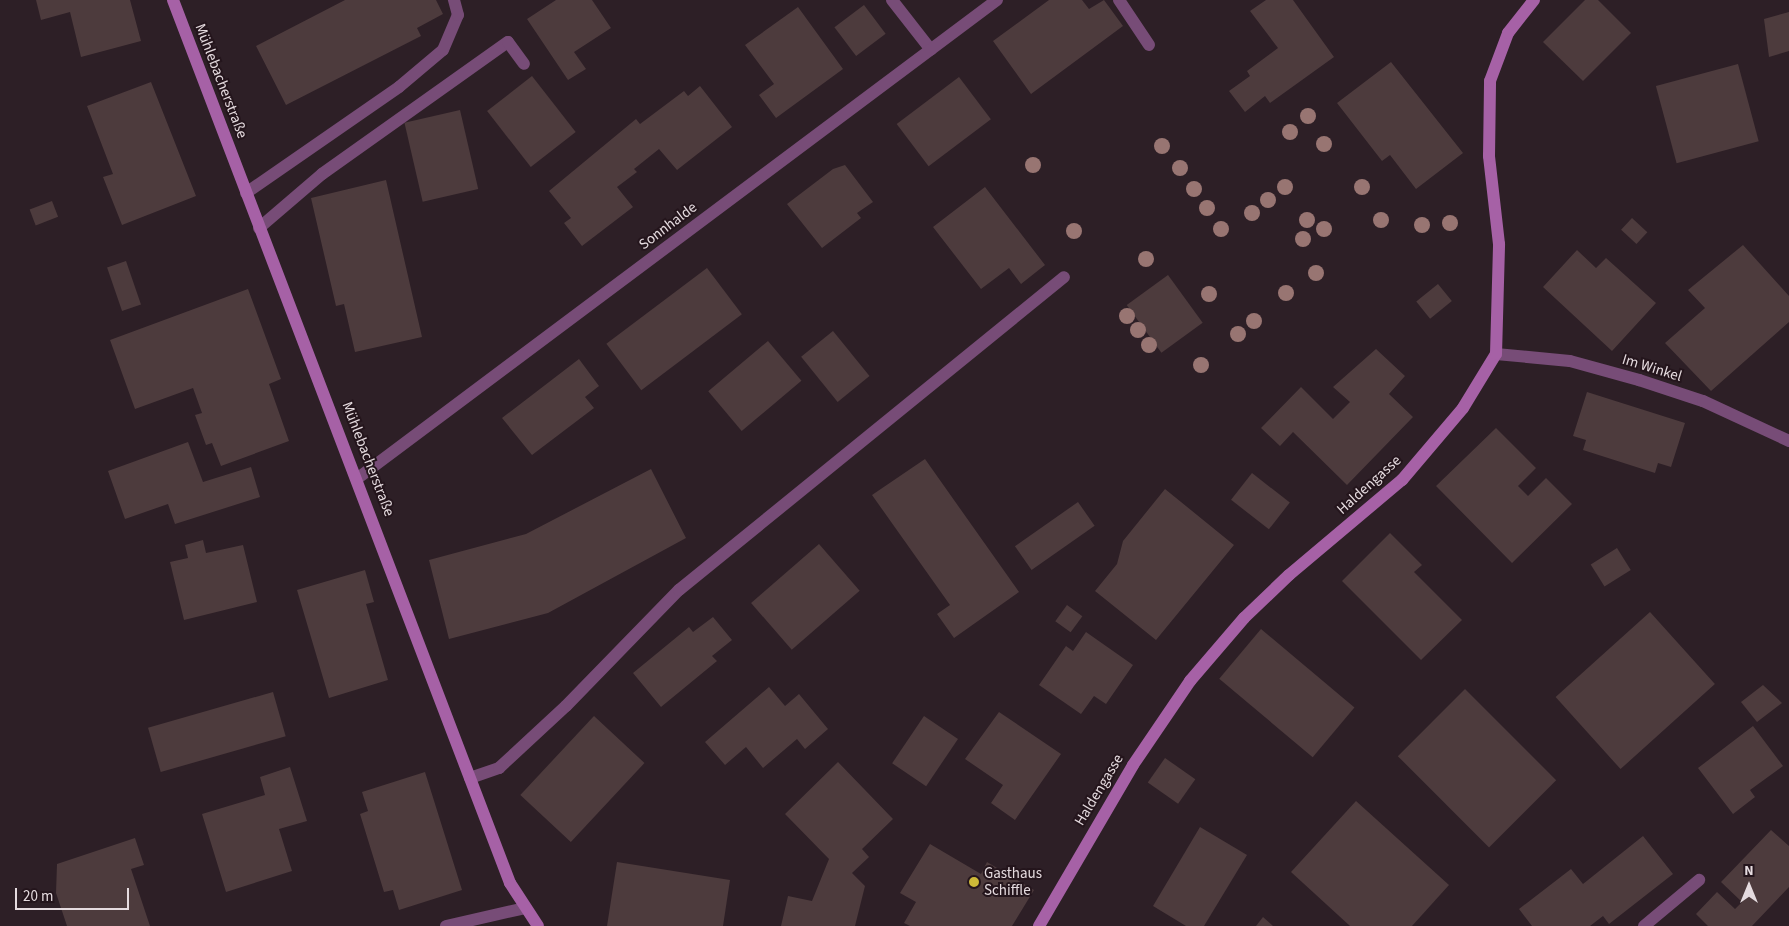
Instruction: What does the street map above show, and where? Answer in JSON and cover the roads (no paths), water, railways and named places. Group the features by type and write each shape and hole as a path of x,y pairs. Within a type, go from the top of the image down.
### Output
{"street":[{"name":"Mühlebacherstraße","path":"172,0 358,478 510,883 538,926"},
{"path":"246,192 399,87 443,50 458,15 454,0"},
{"path":"892,0 931,50"},
{"name":"Sonnhalde","path":"358,478 997,0"},
{"path":"1119,0 1149,45"},
{"path":"1496,354 1498,244 1489,156 1490,81 1508,33 1534,0"},
{"path":"260,228 322,174 508,42 524,64"},
{"path":"470,778 498,768 566,706 679,590 1064,277"},
{"name":"Im Winkel","path":"1496,354 1570,361 1639,380 1703,401 1789,441"},
{"name":"Haldengasse","path":"1038,926 1133,764 1190,681 1244,618 1283,581 1402,480 1463,408 1496,354"},
{"path":"1644,926 1699,880"},
{"path":"446,926 525,908"}],"place":[{"name":"Gasthaus Schiffle","path":"974,882"}]}
